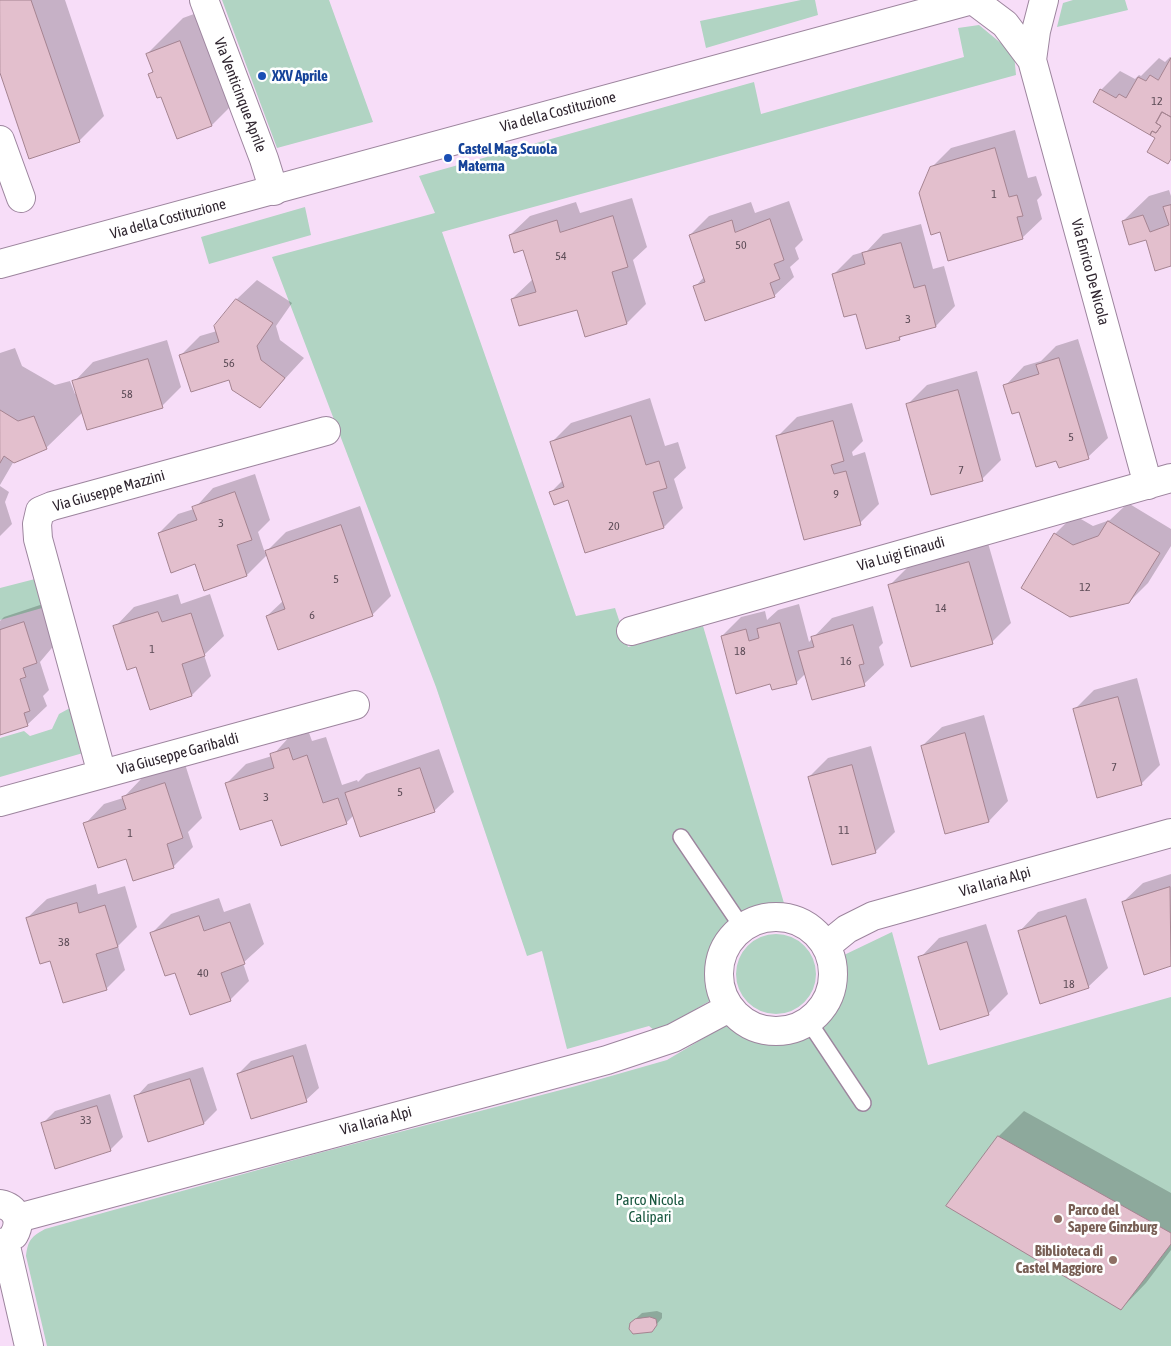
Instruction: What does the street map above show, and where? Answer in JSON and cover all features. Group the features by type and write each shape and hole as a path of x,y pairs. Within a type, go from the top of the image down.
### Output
{"street":[{"name":"Via Venticinque Aprile","path":"204,0 264,159 274,191"},
{"name":"Via della Costituzione","path":"0,264 972,0"},
{"name":"Via Enrico De Nicola","path":"972,0 1005,24 1032,60 1160,481"},
{"name":"Via Enrico De Nicola","path":"1032,60 1036,31 1044,0"},
{"path":"0,140 21,198"},
{"name":"Via Giuseppe Mazzini","path":"102,774 38,539 37,524 40,511 52,506 326,431"},
{"name":"Via Luigi Einaudi","path":"631,631 1160,481"},
{"name":"Via Giuseppe Garibaldi","path":"0,802 355,705"},
{"name":"Via Ilaria Alpi","path":"826,946 847,930 873,916 1171,833"},
{"path":"772,917 788,918 803,924 816,933 826,946 833,966 832,987 824,1007 809,1022 792,1030 775,1032 757,1029 741,1020 728,1008 721,992 718,974 721,956 729,940 742,928 756,920 772,917"},
{"name":"Via Ilaria Alpi","path":"6,1227 607,1060 674,1038 728,1008"},
{"path":"6,1227 29,1346"}],"lane":[{"path":"681,837 742,928"},
{"path":"809,1022 863,1103"}],"green space":[{"path":"222,0 329,0 373,122 277,148"},
{"path":"801,0 815,0 818,15 706,48 700,21"},
{"path":"1073,0 1125,0 1128,10 1057,27 1063,3"},
{"path":"979,25 1014,54 1016,75 442,232 576,616 615,608 628,647 703,626 786,910 769,908 755,910 732,923 725,931 718,940 710,962 709,986 715,998 655,1031 649,1026 567,1049 542,951 527,956 436,687 272,257 435,213 419,176 754,82 761,114 964,57 958,28"},
{"path":"305,207 311,235 209,264 201,237"},
{"path":"35,579 42,608 0,620 0,588"},
{"path":"70,708 83,753 0,777 0,738 24,731 30,736 52,729 59,714"},
{"name":"Parco Nicola Calipari","path":"892,932 928,1065 1171,997 1171,1346 47,1346 26,1256 31,1240 36,1234 45,1229 667,1060 729,1023 754,1040 781,1041 805,1035 826,1019 843,989 844,955"},
{"path":"776,934 791,937 804,946 813,959 816,974 813,989 804,1002 791,1011 776,1014 761,1011 748,1002 739,989 736,974 739,959 748,946 761,937"}],"building":[{"path":"0,0 31,0 80,142 29,159 0,73"},
{"path":"180,41 212,126 177,139 161,97 157,98 148,74 153,72 146,54"},
{"path":"1171,58 1171,117 1162,112 1156,123 1161,126 1156,133 1152,131 1150,135 1093,102 1100,89 1116,98 1119,94 1126,98 1138,77 1146,81 1150,75 1158,80"},
{"path":"1162,112 1171,117 1171,159 1168,164 1147,152 1155,138 1150,135 1152,131 1156,133 1161,126 1156,123"},
{"path":"995,148 1009,197 1017,195 1023,216 1017,217 1023,239 948,261 940,232 931,235 919,193 930,167"},
{"path":"1171,205 1171,266 1155,271 1146,240 1129,245 1122,221 1143,215 1150,232 1169,225 1163,207"},
{"path":"613,216 628,267 612,272 627,324 585,337 577,310 519,326 511,299 536,292 523,250 514,253 509,235 557,220 560,232"},
{"path":"770,219 784,260 774,264 780,279 770,283 775,297 705,321 693,286 705,282 689,235 732,220 735,232"},
{"path":"901,243 914,288 925,285 936,327 899,337 900,340 866,349 856,314 844,317 832,274 865,264 862,253"},
{"path":"236,299 273,323 257,346 261,360 285,378 260,408 232,390 229,380 191,392 179,355 219,342 214,326"},
{"path":"1059,358 1089,459 1059,468 1056,461 1036,467 1019,412 1012,414 1003,385 1039,374 1036,365"},
{"path":"148,359 163,408 87,430 72,381"},
{"path":"958,390 983,481 931,495 906,404"},
{"path":"0,410 18,421 34,416 47,449 14,463 4,456 0,463"},
{"path":"631,416 646,465 659,461 667,488 653,492 664,528 585,553 568,500 554,505 549,492 564,487 550,442"},
{"path":"833,421 844,461 831,465 834,474 846,471 861,525 804,540 776,436"},
{"path":"235,492 252,540 237,545 247,576 204,591 195,564 171,573 158,533 197,520 192,507"},
{"path":"1108,521 1160,553 1129,603 1070,617 1021,588 1054,533 1073,545 1098,536"},
{"path":"341,525 373,616 278,650 266,616 285,609 265,551"},
{"path":"969,562 993,644 911,667 888,585"},
{"path":"158,612 162,622 191,613 205,656 182,664 192,696 150,710 136,667 127,670 113,626"},
{"path":"24,622 37,663 23,668 26,677 20,679 30,711 24,713 28,726 0,735 0,630"},
{"path":"780,623 797,684 772,690 770,684 736,694 721,636 746,629 749,641 759,638 757,629"},
{"path":"853,625 864,664 859,665 865,686 812,700 798,651 814,647 811,637"},
{"path":"1118,697 1142,785 1097,798 1073,709"},
{"path":"965,733 989,822 945,834 921,746"},
{"path":"289,748 293,760 307,755 323,803 338,798 347,824 281,846 272,820 240,830 225,783 274,768 270,754"},
{"path":"852,765 876,853 832,865 808,777"},
{"path":"420,768 435,812 360,837 345,793"},
{"path":"165,783 183,838 167,844 174,868 133,881 126,859 98,868 83,823 126,809 122,797"},
{"path":"1170,887 1171,966 1144,975 1122,902"},
{"path":"77,903 79,913 105,905 118,947 96,954 107,990 63,1003 50,961 40,964 26,918"},
{"path":"199,916 204,931 230,922 245,964 221,973 231,1001 190,1015 175,973 165,976 150,933"},
{"path":"1066,916 1089,988 1040,1004 1018,931"},
{"path":"967,942 989,1015 940,1030 918,957"},
{"path":"293,1056 307,1102 251,1119 237,1074"},
{"path":"190,1079 204,1124 148,1142 134,1096"},
{"path":"97,1106 111,1151 55,1169 41,1123"},
{"name":"Parco del Sapere Ginzburg","path":"998,1136 1171,1233 1171,1244 1121,1310 946,1206"},
{"path":"650,1317 656,1319 657,1325 652,1332 633,1334 629,1329 630,1323 635,1319"}],"place":[{"name":"XXV Aprile","path":"262,76"},
{"name":"Castel Mag.Scuola Materna","path":"448,158"},
{"name":"Parco del Sapere Ginzburg","path":"1058,1219"},
{"name":"Biblioteca di Castel Maggiore","path":"1113,1260"}]}
